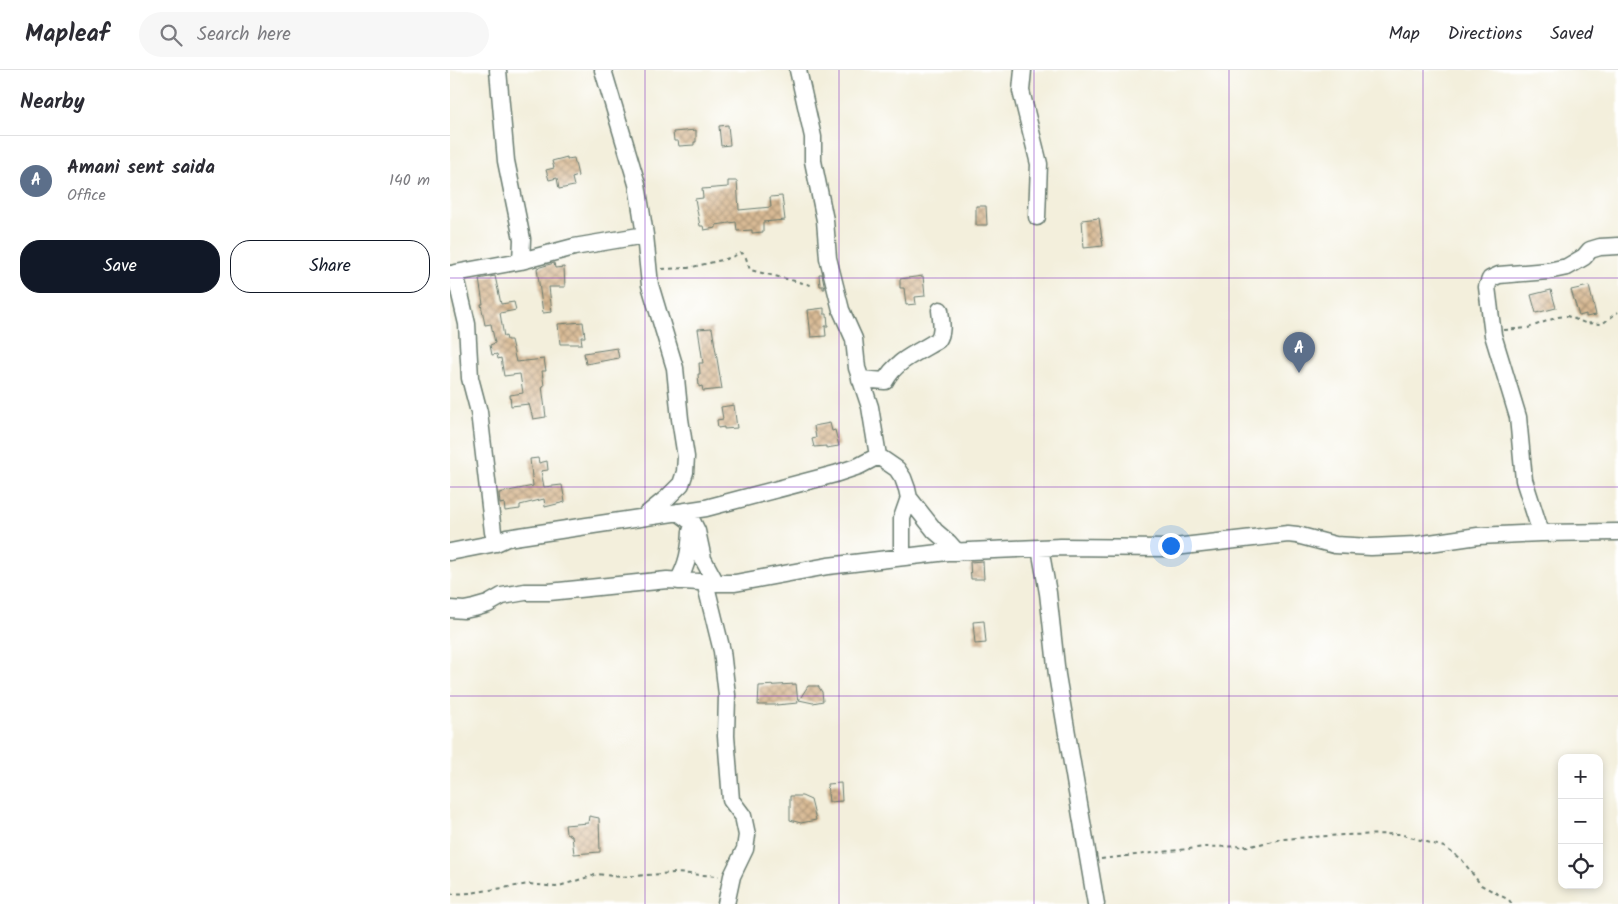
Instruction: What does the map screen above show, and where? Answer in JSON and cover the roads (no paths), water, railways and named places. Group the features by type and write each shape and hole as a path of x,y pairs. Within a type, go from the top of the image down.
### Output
{"street":[{"path":"498,70 506,161 522,239 521,261"},
{"path":"603,70 637,184 650,285 675,368 686,457 685,472 681,484 644,517"},
{"path":"798,70 813,137 813,161 825,220 828,258 841,310 853,336 857,368 870,407 878,456 897,470 903,478 908,498 935,531 957,552"},
{"path":"1023,70 1021,91 1039,164 1037,217"},
{"path":"496,542 493,532 479,412 470,378 467,324 453,274 521,261 574,247 645,235"},
{"path":"1541,533 1524,480 1518,416 1493,334 1487,286 1490,279 1499,275 1548,271 1567,267 1584,257 1590,250 1600,247 1618,246"},
{"path":"860,379 885,381 900,363 938,340 942,329 940,310"},
{"path":"450,552 508,538 706,508 835,474 859,466 878,456"},
{"path":"902,556 902,518 908,498"},
{"path":"678,512 693,523 700,540 711,583 727,695 726,736 731,800 743,816 747,835 745,849 732,876 726,904"},
{"path":"678,581 686,568 693,523"},
{"path":"450,609 464,610 474,608 488,604 502,596 526,592 549,592 667,580 736,583 828,566 902,556 957,552 1040,548 1166,548 1288,534 1335,545 1371,547 1416,546 1478,536 1618,532"},
{"path":"1040,548 1048,593 1057,675 1096,904"}],"place":[{"name":"Amani sent saida","path":"1299,373"}]}
